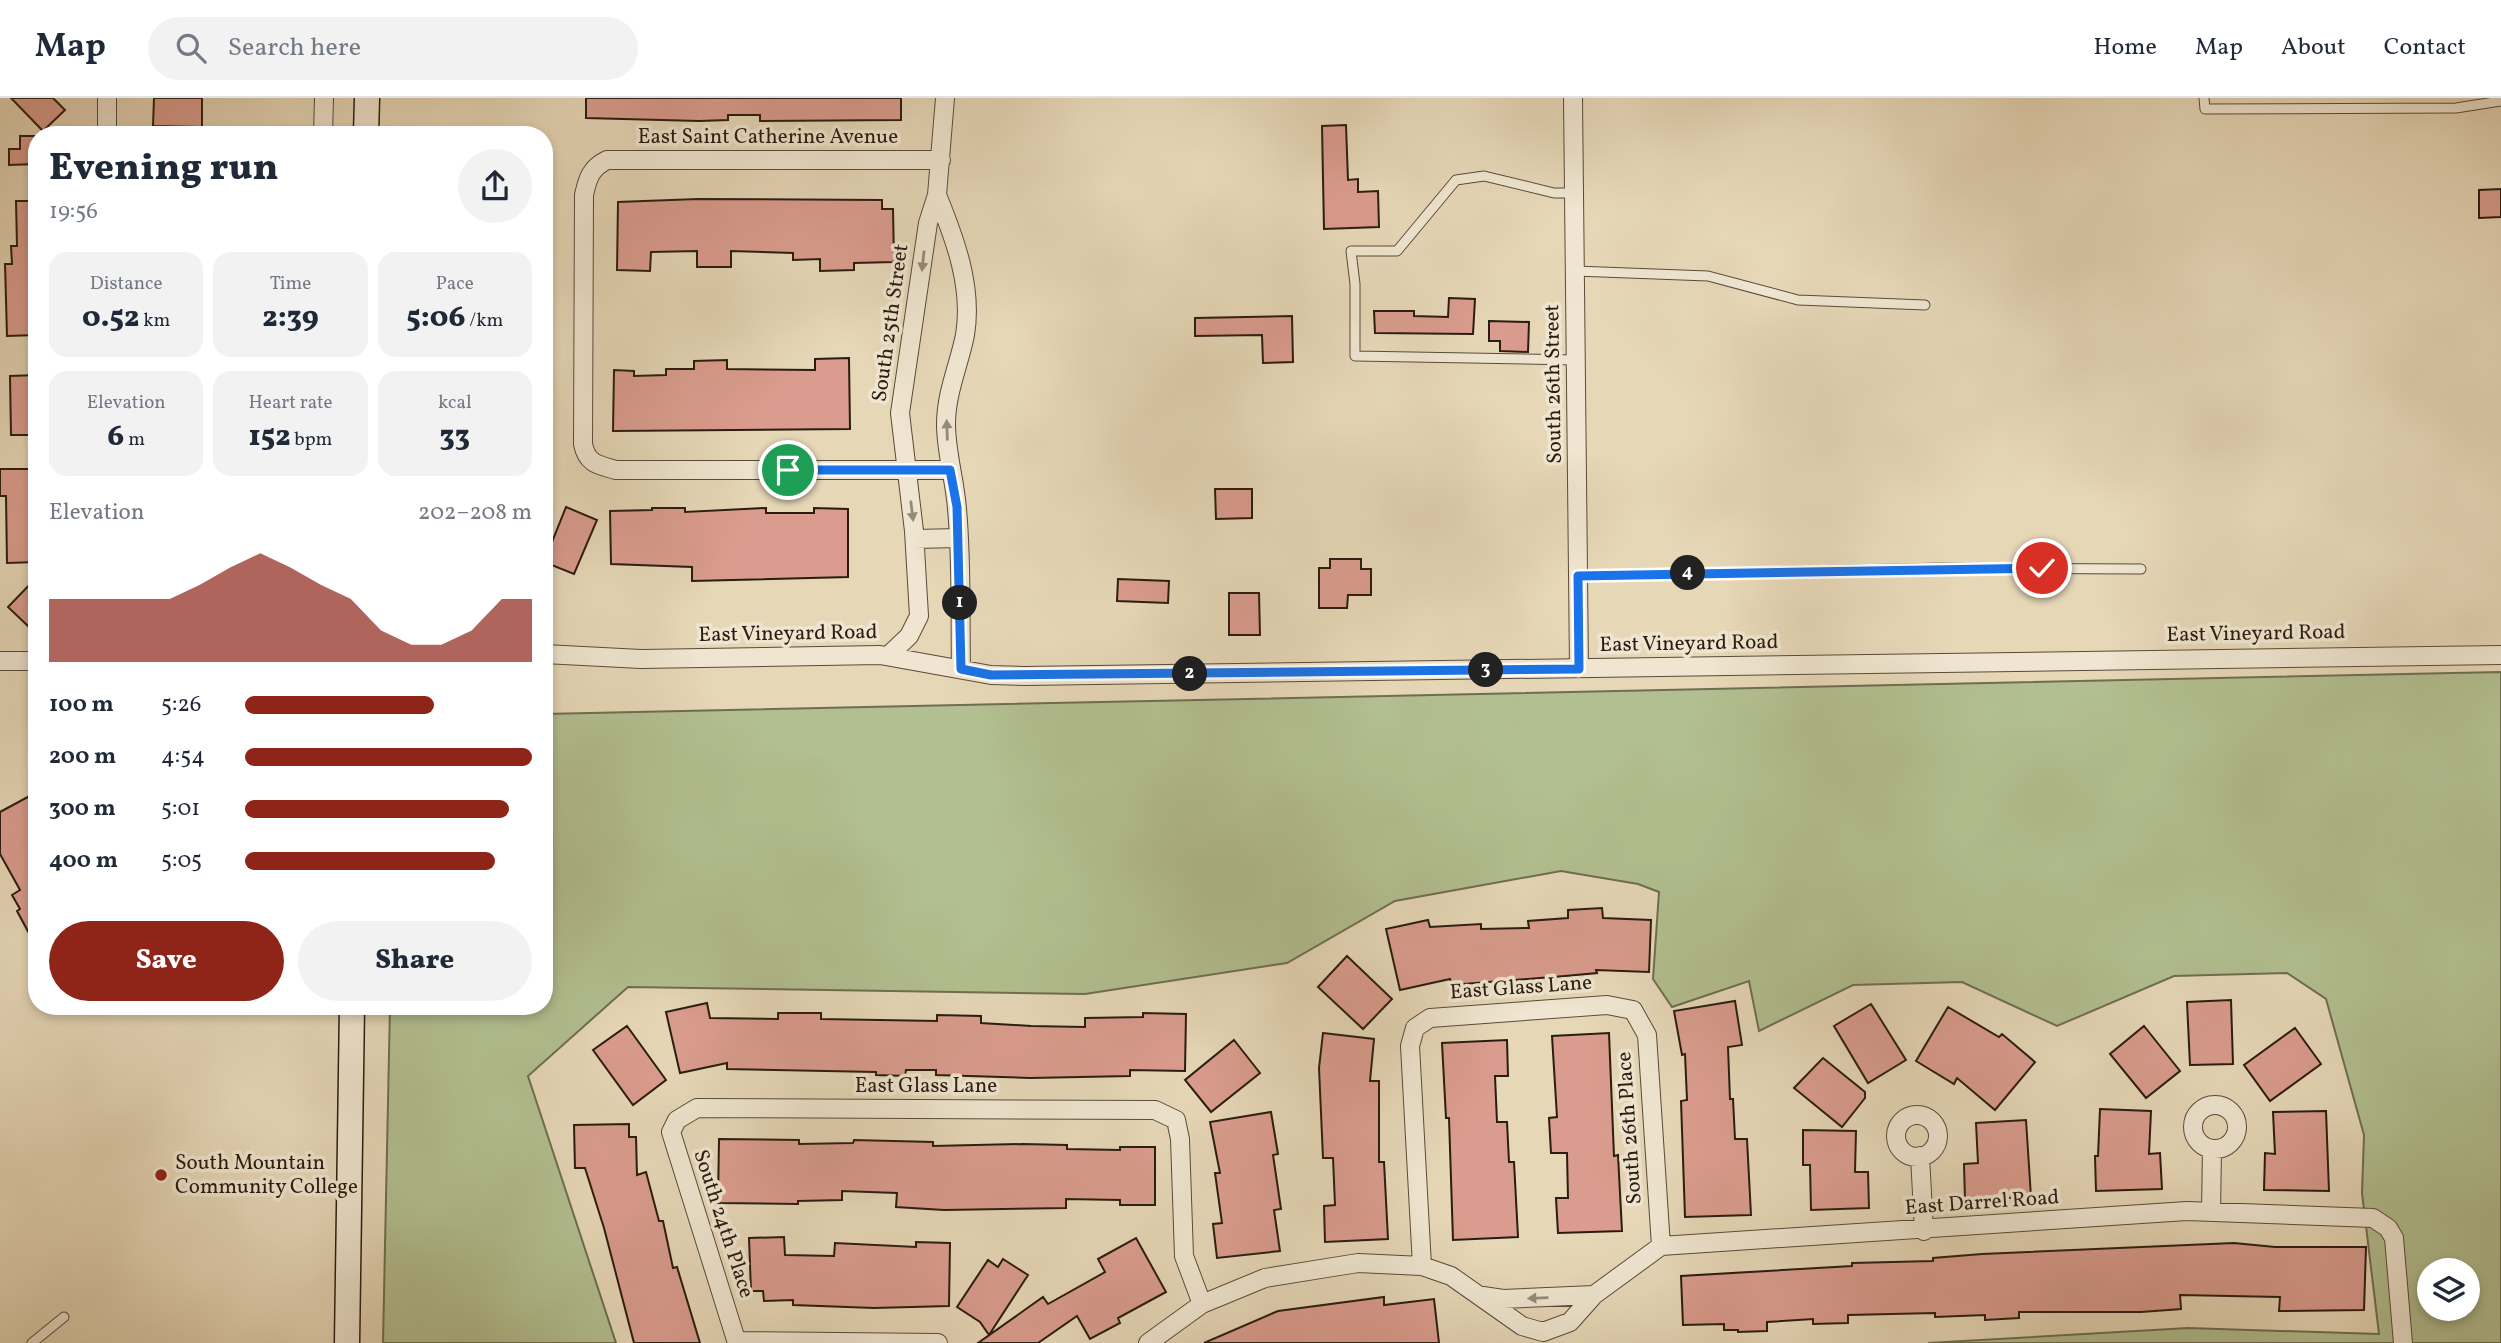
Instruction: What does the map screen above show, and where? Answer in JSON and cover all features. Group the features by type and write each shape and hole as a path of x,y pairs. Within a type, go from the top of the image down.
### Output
{"main road":[{"path":"366,126 367,98"},
{"path":"347,1343 352,1015"}],"street":[{"path":"107,98 107,126"},
{"path":"323,126 324,98"},
{"name":"South 25th Street","path":"888,656 909,636 919,615 915,539 901,438 902,383 920,290 928,223 937,195 945,98"},
{"name":"South 26th Street","path":"1573,98 1579,669"},
{"name":"East Saint Catherine Avenue","path":"907,470 616,470 592,464 585,455 583,444 584,195 588,175 597,165 607,160 941,160"},
{"name":"South 25th Street","path":"937,195 961,264 967,300 965,334 950,390 946,422 950,470 957,507 961,669"},
{"path":"907,470 950,470"},
{"path":"915,539 958,538"},
{"name":"East Vineyard Road","path":"553,654 641,659 888,656 961,669 1024,676 2204,657 2501,656"},
{"path":"0,661 28,661"},
{"name":"East Glass Lane","path":"1422,1266 1410,1046 1415,1028 1430,1018 1607,1005 1633,1010"},
{"name":"South 26th Place","path":"1633,1010 1647,1035 1661,1246"},
{"name":"East Glass Lane","path":"677,1120 697,1108 1155,1111 1176,1120 1180,1139 1184,1256 1202,1304"},
{"name":"South 24th Place","path":"677,1120 671,1132 737,1342"},
{"path":"2211,1212 2212,1149"},
{"path":"1920,1156 1924,1231"},
{"name":"East Darrel Road","path":"1661,1246 2211,1212 2373,1218 2388,1228 2394,1238 2403,1343"},
{"path":"1148,1343 1202,1304 1265,1278 1358,1263 1422,1266 1451,1276 1522,1326 1543,1332 1570,1322 1594,1296 1661,1246"},
{"path":"1483,1296 1503,1299 1594,1296"},
{"path":"737,1342 938,1343"}],"lane":[{"path":"2204,98 2205,109 2456,108 2501,101"},
{"path":"1574,193 1554,193 1484,176 1456,180 1397,251 1351,251 1355,284 1355,356 1576,360"},
{"path":"1575,271 1709,276 1798,300 1925,305"},
{"path":"1578,576 1943,568 2140,569"},
{"path":"32,1343 64,1317"}],"green space":[{"path":"2501,672 2501,1343 1928,1343 2188,1328 2379,1334 2362,1193 2364,1135 2326,999 2287,973 2174,976 2057,1026 1962,982 1853,985 1759,1031 1749,981 1672,1007 1653,979 1659,892 1638,884 1561,871 1395,901 1287,963 1085,994 628,987 528,1076 616,1343 383,1343 390,1015 553,1015 553,714"}],"building":[{"path":"11,98 53,98 65,110 48,126 38,126"},
{"path":"154,98 202,98 202,126 153,126"},
{"path":"586,98 901,98 901,120 760,121 760,115 728,115 728,120 699,121 586,118"},
{"path":"1346,125 1348,180 1358,179 1358,192 1378,191 1379,227 1324,229 1322,126"},
{"path":"20,136 28,136 28,164 9,165 9,149 20,149"},
{"path":"2501,189 2501,217 2479,218 2479,190"},
{"path":"698,199 882,200 882,209 893,209 894,262 854,263 854,270 820,271 820,259 793,260 793,253 731,251 731,267 697,267 697,251 651,252 650,271 617,270 618,202"},
{"path":"16,201 28,201 28,335 7,336 5,264 12,264 11,246 17,246"},
{"path":"1449,298 1475,299 1473,334 1375,333 1374,311 1414,311 1414,316 1448,317"},
{"path":"1292,316 1293,362 1263,363 1262,335 1195,336 1195,318"},
{"path":"1489,321 1529,322 1528,352 1500,351 1500,341 1489,341"},
{"path":"849,358 850,429 613,431 614,370 634,371 634,376 666,375 666,369 694,369 694,361 727,360 727,369 815,370 815,359"},
{"path":"28,375 28,435 11,435 10,376"},
{"path":"0,469 28,469 28,562 7,563 6,496 0,496"},
{"path":"1215,489 1252,489 1252,518 1216,519"},
{"path":"566,507 597,520 574,574 553,566 553,540"},
{"path":"685,508 685,512 766,508 766,513 814,513 814,508 848,509 848,577 692,581 692,567 611,564 610,511"},
{"path":"1330,559 1361,559 1361,569 1371,569 1371,595 1348,595 1347,608 1319,608 1319,568 1330,568"},
{"path":"1118,579 1169,581 1168,603 1117,601"},
{"path":"28,586 28,626 8,607"},
{"path":"1229,593 1259,593 1260,635 1229,635"},
{"path":"28,797 28,931 12,895 20,890 0,854 0,812"},
{"path":"1602,908 1603,918 1651,920 1649,972 1596,970 1597,973 1451,985 1450,979 1400,990 1386,929 1428,920 1430,927 1481,924 1481,929 1529,928 1528,921 1568,918 1568,910"},
{"path":"1347,956 1392,999 1363,1029 1318,987"},
{"path":"2231,1000 2233,1064 2190,1065 2187,1002"},
{"path":"1735,1001 1742,1045 1728,1047 1730,1099 1733,1099 1735,1139 1747,1139 1751,1215 1685,1217 1681,1101 1687,1100 1685,1054 1682,1055 1674,1011"},
{"path":"707,1003 710,1018 778,1019 778,1013 821,1013 821,1019 937,1021 937,1015 981,1016 981,1023 1031,1026 1085,1027 1085,1018 1143,1017 1143,1013 1186,1014 1185,1071 1130,1070 1130,1076 1030,1078 936,1075 936,1070 906,1070 905,1076 876,1075 876,1072 727,1069 727,1063 680,1073 666,1012"},
{"path":"1871,1004 1906,1060 1868,1083 1834,1026"},
{"path":"1948,1007 1999,1037 2002,1034 2035,1062 1995,1110 1957,1078 1954,1084 1916,1061"},
{"path":"627,1026 666,1080 633,1105 593,1050"},
{"path":"2144,1026 2180,1071 2146,1098 2110,1054"},
{"path":"2295,1028 2321,1064 2270,1101 2244,1065"},
{"path":"1323,1033 1374,1039 1370,1081 1379,1081 1379,1162 1384,1162 1388,1239 1325,1242 1324,1206 1335,1205 1333,1158 1323,1158 1319,1068"},
{"path":"1609,1033 1614,1156 1618,1155 1622,1231 1558,1233 1556,1198 1568,1198 1567,1153 1551,1153 1549,1118 1557,1117 1552,1036"},
{"path":"1234,1040 1260,1073 1211,1112 1185,1080"},
{"path":"1507,1040 1508,1076 1495,1076 1497,1122 1507,1122 1509,1162 1514,1162 1518,1237 1453,1240 1449,1118 1446,1118 1442,1043"},
{"path":"1823,1058 1865,1092 1865,1098 1842,1127 1794,1088"},
{"path":"2100,1109 2151,1111 2149,1154 2160,1153 2162,1189 2096,1191 2095,1156 2098,1156"},
{"path":"2326,1111 2329,1191 2264,1190 2265,1153 2275,1154 2273,1112"},
{"path":"1271,1112 1278,1154 1273,1155 1281,1209 1274,1210 1280,1251 1217,1258 1213,1224 1222,1223 1215,1173 1220,1173 1210,1122"},
{"path":"2026,1120 2031,1197 1965,1200 1964,1164 1978,1163 1976,1123"},
{"path":"629,1124 629,1137 636,1137 637,1175 646,1172 659,1221 663,1221 673,1268 677,1267 700,1343 634,1343 604,1228 585,1168 575,1168 574,1125"},
{"path":"1803,1130 1856,1131 1855,1172 1868,1172 1869,1208 1811,1210 1810,1165 1803,1165"},
{"path":"719,1139 799,1140 799,1144 853,1143 854,1140 933,1142 933,1146 1067,1145 1067,1149 1120,1150 1120,1147 1155,1147 1155,1205 1120,1205 1120,1200 1066,1199 1066,1208 944,1210 896,1207 897,1193 842,1191 842,1200 798,1201 798,1204 718,1203"},
{"path":"784,1237 785,1255 834,1256 835,1243 916,1247 916,1242 950,1243 949,1306 874,1308 793,1305 793,1300 764,1301 763,1291 751,1291 749,1238"},
{"path":"1136,1238 1166,1292 1118,1318 1120,1323 1090,1339 1077,1316 1038,1343 978,1343 1043,1297 1048,1304 1105,1272 1098,1259"},
{"path":"2234,1243 2275,1247 2366,1247 2364,1310 2279,1311 2280,1297 2180,1295 2181,1309 2141,1312 2019,1312 2019,1318 1985,1320 1985,1315 1935,1317 1935,1313 1848,1315 1848,1323 1813,1324 1813,1319 1767,1322 1767,1331 1738,1332 1724,1330 1724,1324 1683,1325 1681,1276 1852,1266 1852,1263 1933,1261 1933,1258 1982,1254"},
{"path":"1003,1259 1028,1275 989,1335 980,1322 957,1307 988,1260 998,1267"},
{"path":"1384,1297 1384,1305 1434,1299 1439,1343 1204,1343 1278,1311"}],"place":[{"name":"South Mountain Community College","path":"161,1175"}],"route":[{"path":"788,470 950,470 957,507 961,669 991,675 1579,669 1578,576 2042,568"}]}
